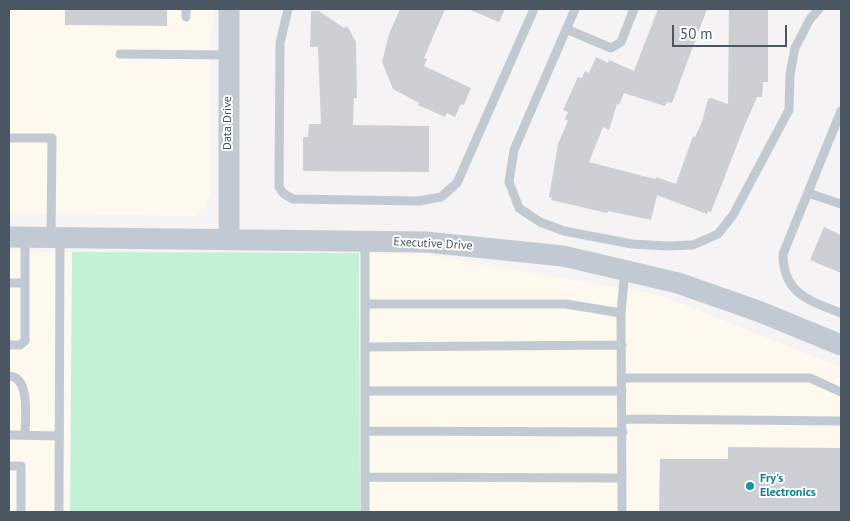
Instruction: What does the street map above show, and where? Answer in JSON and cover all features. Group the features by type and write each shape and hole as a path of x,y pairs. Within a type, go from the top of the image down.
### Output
{"street":[{"name":"Data Drive","path":"229,9 229,238"},
{"name":"Executive Drive","path":"17,237 365,241 500,248 563,256 625,269 696,289 841,345"}],"lane":[{"path":"288,9 280,43 279,187 284,194 293,199 419,201 441,197 457,183 534,9"},
{"path":"575,9 514,150 510,182 519,208 540,222 564,231 632,244 667,246 693,245 718,234 733,215 746,186 773,144 789,110 790,74 795,48 810,19 819,9"},
{"path":"566,29 611,48 621,42 634,9"},
{"path":"120,54 228,55"},
{"path":"841,111 783,254 783,271 794,290 812,302 841,313"},
{"path":"9,138 52,138 56,237 59,512"},
{"path":"808,193 841,204"},
{"path":"9,345 20,345 25,340 24,283 17,237"},
{"path":"365,241 365,512"},
{"path":"622,512 621,313 625,269"},
{"path":"9,283 24,283"},
{"path":"365,304 566,304 621,313"},
{"path":"365,347 622,345"},
{"path":"9,376 12,376 21,383 25,392 26,435"},
{"path":"622,378 810,378 841,392"},
{"path":"365,391 622,391"},
{"path":"623,419 841,421"},
{"path":"365,431 623,432"},
{"path":"9,436 59,436"},
{"path":"9,466 21,466 21,512"},
{"path":"365,477 622,478"}],"shaded area":[{"path":"9,9 214,9 210,43 211,191 204,207 194,216 9,213"},
{"path":"9,251 72,252 70,512 9,512"},
{"path":"359,253 422,254 657,294 841,367 841,512 360,512"}],"green space":[{"path":"72,252 359,253 360,512 70,512"}],"building":[{"path":"65,9 167,9 167,26 65,25"},
{"path":"400,9 445,9 424,58 427,59 424,66 471,88 464,105 461,104 455,117 447,113 445,117 418,105 419,103 393,89 382,62 389,34"},
{"path":"468,9 505,9 499,22"},
{"path":"658,9 707,9 672,103 667,102 665,106 624,93 619,105 617,104 609,130 603,127 589,162 656,179 656,177 676,184 693,136 695,137 702,122 708,99 711,98 728,104 729,9 768,9 768,82 763,82 762,97 757,97 711,212 708,211 707,214 657,195 651,220 608,211 607,213 551,200 552,198 549,197 558,144 568,121 565,119 568,112 563,110 578,77 582,78 585,71 589,73 596,57 608,63 609,60 634,71"},
{"path":"311,11 319,11 344,28 347,26 356,42 357,98 354,98 353,125 429,126 429,172 303,171 303,137 308,137 309,124 321,124 318,47 310,47"},
{"path":"824,227 841,235 841,273 810,260"},
{"name":"Fry's Electronics","path":"728,447 841,448 841,512 659,512 660,459 728,459"}],"place":[{"name":"Fry's Electronics","path":"750,486"}]}
